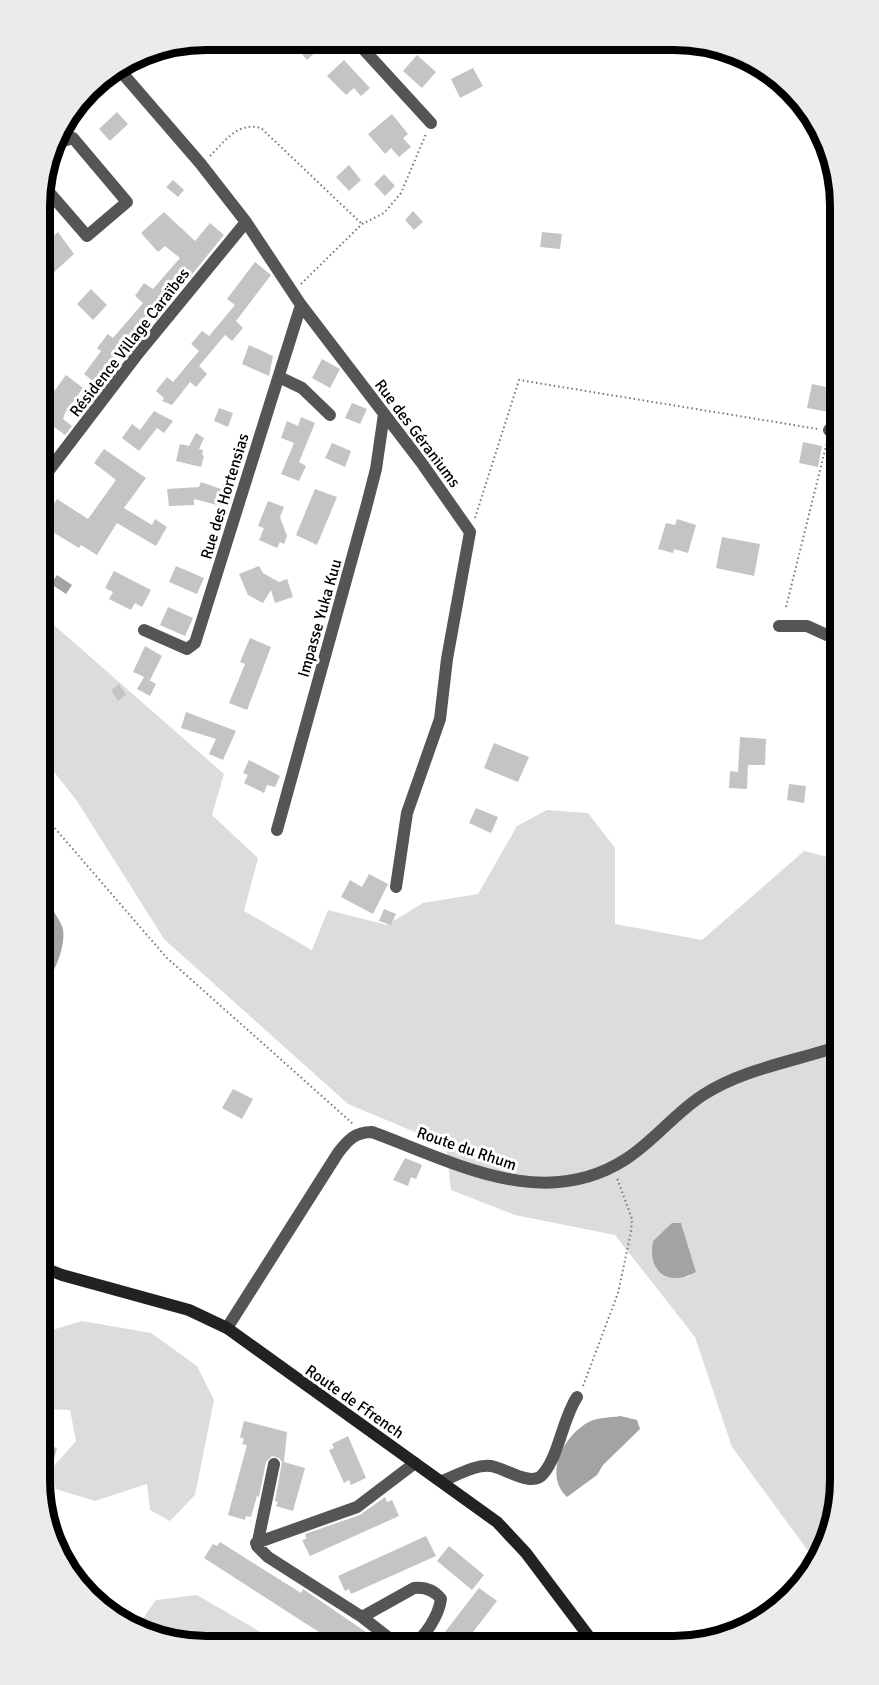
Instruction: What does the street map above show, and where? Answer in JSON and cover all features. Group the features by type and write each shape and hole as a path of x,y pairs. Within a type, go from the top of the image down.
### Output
{"main road":[{"name":"Route de Ffrench","path":"50,1270 189,1310 226,1328 497,1522 526,1553 588,1636"}],"street":[{"path":"364,50 431,123"},
{"name":"Rue des Géraniums","path":"123,73 200,163 246,222 292,293 470,532"},
{"path":"51,194 87,236 127,202 73,138 64,141"},
{"name":"Résidence Village Caraïbes","path":"50,469 136,356 246,222"},
{"name":"Rue des Hortensias","path":"144,630 187,649 195,643 301,305"},
{"path":"279,376 302,388 330,415"},
{"name":"Impasse Yuka Kuu","path":"277,830 367,504 376,469 384,414"},
{"path":"396,887 407,813 440,719 447,658 470,532"},
{"path":"779,627 807,626 830,636"},
{"name":"Route du Rhum","path":"362,1132 372,1132 470,1170 515,1182 537,1185 571,1182 613,1167 629,1157 704,1094 730,1081 829,1049"},
{"path":"226,1328 338,1153 350,1138 362,1132"},
{"path":"442,1481 480,1467 491,1466 537,1479 543,1475 553,1457 562,1426 577,1397"},
{"path":"256,1543 357,1507 415,1462"},
{"path":"256,1543 274,1464"},
{"path":"256,1543 268,1557 362,1617 386,1636"},
{"path":"362,1617 414,1588 423,1587 436,1593 441,1599 440,1607 423,1636"}],"path":[{"path":"292,293 362,224 384,213 401,193 431,123"},
{"path":"200,163 235,130 248,125 261,128 362,224"},
{"path":"470,532 519,380 830,430"},
{"path":"786,607 830,448"},
{"path":"50,824 166,957 362,1132"},
{"path":"577,1397 589,1375 618,1293 631,1232 630,1210 613,1167"}],"shaded area":[{"path":"57,575 72,585 66,594 51,584"},
{"path":"50,622 224,774 212,815 258,858 244,911 312,950 328,910 387,925 423,903 478,894 517,826 547,810 588,813 615,848 615,924 702,940 804,851 829,857 829,1490 827,1510 811,1554 732,1447 695,1337 615,1235 515,1215 451,1190 446,1145 348,1104 164,939 77,801 50,767","holes":["681,1223 696,1272 688,1277 656,1269 653,1241 668,1227"]},
{"path":"50,906 61,923 63,933 59,959 50,976"},
{"path":"672,1223 681,1223 696,1272 677,1278 662,1274 657,1269 652,1252 653,1241"},
{"path":"82,1321 151,1333 197,1366 214,1400 195,1495 170,1521 150,1510 147,1484 95,1501 56,1489 52,1468 76,1441 70,1410 50,1409 50,1331"},
{"path":"620,1416 637,1420 640,1429 603,1465 597,1475 567,1497 560,1488 557,1478 559,1457 564,1446 587,1423"},
{"path":"197,1595 268,1636 185,1634 141,1622 156,1600"}],"building":[{"path":"299,50 318,50 307,60"},
{"path":"417,55 436,72 422,88 403,71"},
{"path":"344,60 370,88 361,96 354,88 346,95 327,76"},
{"path":"473,68 483,86 460,98 451,79"},
{"path":"117,112 128,124 110,141 99,129"},
{"path":"392,114 408,134 403,138 411,147 399,157 391,148 385,154 368,134"},
{"path":"349,165 361,180 349,191 336,177"},
{"path":"384,174 395,186 385,196 374,184"},
{"path":"173,180 184,190 178,197 166,187"},
{"path":"413,211 423,222 414,230 405,220"},
{"path":"164,212 195,241 210,223 224,235 176,294 173,291 146,321 151,325 140,339 134,334 107,370 111,373 101,387 84,374 101,351 97,348 108,334 113,338 143,303 135,296 144,283 153,289 180,258 165,246 158,252 141,233"},
{"path":"58,232 74,254 52,274 50,272 50,239"},
{"path":"542,232 562,234 560,249 540,247"},
{"path":"255,262 271,275 236,321 243,328 232,341 225,335 199,366 207,374 196,387 190,382 172,405 162,401 164,398 156,391 167,377 173,382 199,351 191,344 202,331 209,336 235,305 227,299"},
{"path":"91,289 107,305 93,320 77,304"},
{"path":"249,345 273,356 269,376 242,364"},
{"path":"322,359 340,369 330,388 312,378"},
{"path":"66,375 83,388 65,413 63,419 72,426 65,435 50,424 50,397"},
{"path":"812,384 830,388 830,412 807,408"},
{"path":"352,403 367,409 360,424 345,418"},
{"path":"219,408 233,413 228,427 214,421"},
{"path":"154,411 173,421 164,433 157,428 139,451 122,438 132,424 140,430"},
{"path":"301,417 315,423 299,462 306,466 299,481 281,474 294,443 281,438 287,421 298,426"},
{"path":"196,433 204,438 199,449 203,450 202,455 204,456 201,467 176,461 180,444 189,446"},
{"path":"239,437 250,441 243,461 232,457"},
{"path":"803,442 822,446 818,467 799,463"},
{"path":"332,443 351,451 345,467 325,458"},
{"path":"104,449 146,478 124,508 152,525 155,519 167,527 156,546 117,523 97,555 81,545 79,548 50,530 50,510 57,499 88,519 116,480 94,463"},
{"path":"201,482 221,489 223,483 235,487 229,508 194,499 194,505 169,506 167,489 199,487"},
{"path":"315,489 337,497 317,545 296,535"},
{"path":"268,501 284,507 280,517 287,536 284,544 280,542 277,548 259,540 264,528 258,526"},
{"path":"677,519 696,525 688,553 674,549 673,553 658,549 666,523 675,525"},
{"path":"722,537 760,544 754,576 716,568"},
{"path":"176,566 204,578 197,594 169,582"},
{"path":"259,566 263,573 279,582 287,579 293,597 275,603 271,590 263,603 248,595 239,574"},
{"path":"114,571 151,590 142,607 135,603 131,610 109,599 113,592 105,588"},
{"path":"168,607 193,618 185,636 160,625"},
{"path":"250,638 271,647 247,710 229,703 245,664 240,662"},
{"path":"145,646 162,656 150,680 146,678 156,684 150,696 137,689 144,677 133,672"},
{"path":"119,684 126,695 118,701 111,690"},
{"path":"186,712 236,731 223,760 209,754 216,739 181,728"},
{"path":"740,737 766,739 765,765 748,765 747,789 729,788 730,771 738,772"},
{"path":"494,743 529,757 518,782 484,768"},
{"path":"249,760 280,776 275,787 267,785 264,793 244,783 248,775 243,773"},
{"path":"789,784 806,786 804,803 787,800"},
{"path":"476,808 498,817 491,833 469,823"},
{"path":"369,874 388,884 373,914 341,897 350,880 362,887"},
{"path":"384,909 396,914 391,925 379,921"},
{"path":"233,1089 253,1099 242,1119 222,1108"},
{"path":"405,1158 422,1165 416,1179 411,1177 408,1186 393,1180"},
{"path":"244,1421 287,1432 284,1462 305,1468 293,1511 276,1506 282,1462 279,1458 272,1456 266,1462 259,1497 257,1496 251,1517 246,1516 245,1520 228,1515 247,1445 242,1444 244,1439 240,1437"},
{"path":"348,1436 366,1478 351,1485 349,1480 344,1483 329,1450 334,1448 332,1444"},
{"path":"50,1446 57,1448 52,1468 50,1467"},
{"path":"385,1497 387,1502 392,1500 399,1516 310,1556 302,1540 306,1539 305,1534 360,1515"},
{"path":"426,1536 436,1556 351,1594 349,1589 345,1591 338,1576"},
{"path":"220,1542 301,1593 303,1589 372,1636 329,1636 323,1632 322,1634 204,1558 213,1544 217,1546"},
{"path":"449,1546 484,1575 472,1590 437,1561"},
{"path":"479,1588 497,1601 470,1636 442,1636"}]}
